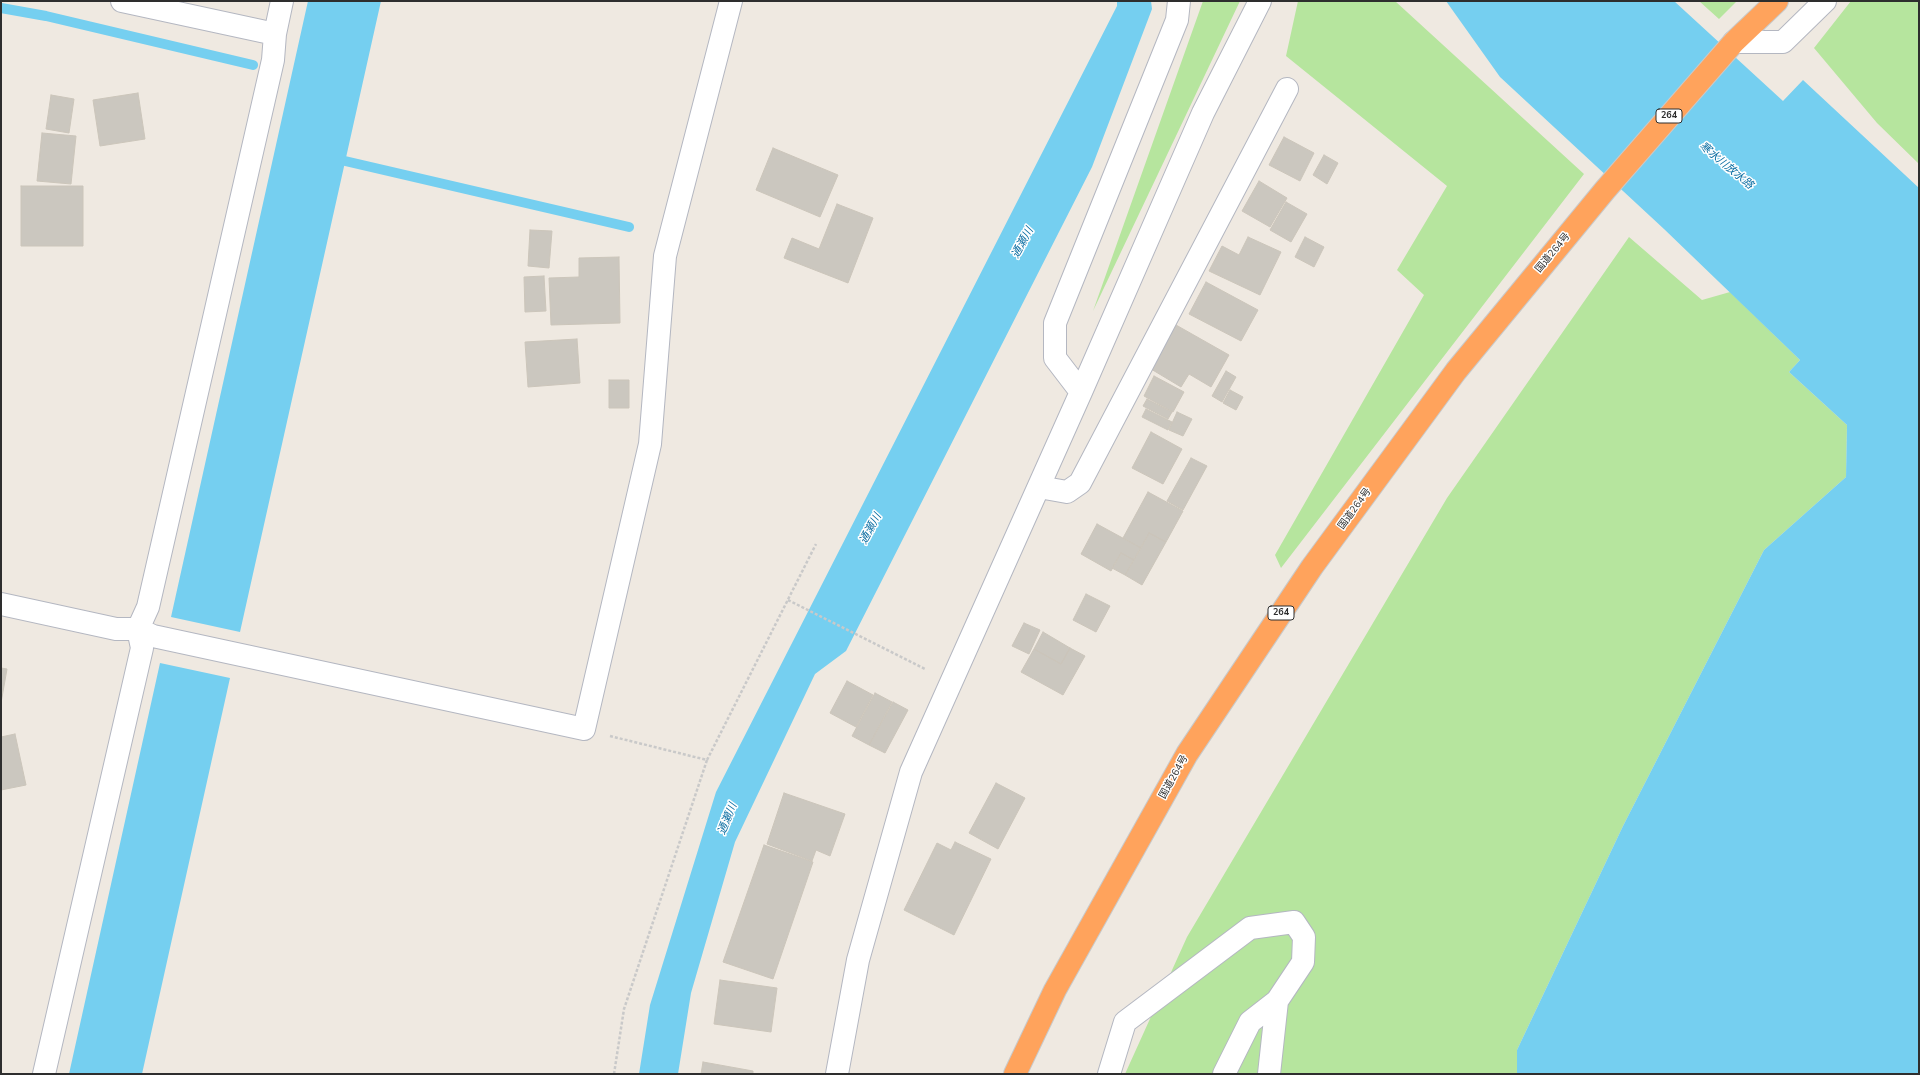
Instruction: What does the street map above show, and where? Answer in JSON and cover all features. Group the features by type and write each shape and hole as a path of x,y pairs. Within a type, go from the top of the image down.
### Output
{"highway":[{"name":"国道264号","path":"1015,1074 1055,990 1187,754 1307,573 1456,371 1605,190 1734,42 1777,1"}],"street":[{"path":"122,1 275,34"},
{"path":"44,1074 142,648 138,629 148,607 273,60 275,34 282,1"},
{"path":"1,604 116,629 138,629 153,636 584,729 650,444 665,256 731,1"},
{"path":"1081,392 1055,358 1055,323 1177,20 1179,1"},
{"path":"837,1074 858,960 911,772 1081,392 1202,113 1260,1"},
{"path":"1734,42 1783,42 1825,1"},
{"path":"1039,487 1067,492 1080,483 1287,89"},
{"path":"1109,1074 1125,1022 1250,928 1294,922 1304,937 1303,962 1277,1001 1250,1022 1224,1074"},
{"path":"1269,1074 1277,1001"}],"path":[{"path":"614,1074 624,1008 707,760 816,544"},
{"path":"788,600 951,682"},
{"path":"584,729 707,760"}],"green space":[{"path":"1203,1 1240,1 1093,311"},
{"path":"1298,1 1395,1 1584,174 1281,568 1275,555 1424,295 1397,270 1447,186 1286,56"},
{"path":"1699,1 1737,1 1719,19"},
{"path":"1851,1 1919,1 1919,164 1877,123 1814,48"},
{"path":"1629,237 1702,300 1730,292 1800,360 1789,372 1847,425 1846,477 1764,550 1623,826 1517,1050 1517,1074 1125,1074 1187,937 1447,498"}],"water":[{"path":"308,1 381,1 240,632 171,617"},
{"name":"通瀬川","path":"1117,1 1151,1 1152,9 1092,167 846,651 815,674 735,842 691,993 678,1074 639,1074 650,1005 716,792 1117,6"},
{"name":"寒水川放水路","path":"1446,1 1674,1 1783,101 1803,80 1919,188 1919,1074 1517,1074 1517,1050 1623,826 1764,550 1846,477 1847,425 1789,372 1800,360 1664,229 1500,77"},
{"path":"160,663 230,678 142,1074 69,1074"}],"building":[{"path":"138,93 145,139 100,146 93,100"},
{"path":"51,95 74,99 69,133 46,129"},
{"path":"42,133 76,136 71,184 37,181"},
{"path":"1284,137 1314,153 1300,181 1269,165"},
{"path":"773,148 838,175 820,217 756,190"},
{"path":"1324,155 1338,163 1327,184 1313,175"},
{"path":"1259,181 1287,198 1270,227 1242,211"},
{"path":"21,186 83,186 83,246 21,246"},
{"path":"1286,202 1307,214 1291,242 1270,230"},
{"path":"837,204 873,218 848,283 784,258 792,238 819,249"},
{"path":"530,230 552,231 549,268 528,266"},
{"path":"1248,237 1281,252 1260,295 1209,271 1222,246 1239,255"},
{"path":"1305,237 1324,247 1314,267 1295,257"},
{"path":"619,257 620,323 551,325 549,278 579,277 579,258"},
{"path":"544,276 546,311 525,312 524,277"},
{"path":"1206,282 1258,310 1241,341 1189,314"},
{"path":"1176,325 1229,355 1211,387 1189,374 1181,387 1151,369"},
{"path":"577,339 580,383 528,387 525,342"},
{"path":"1226,371 1236,377 1222,402 1212,396"},
{"path":"1154,376 1184,392 1173,412 1144,396"},
{"path":"609,380 629,380 629,408 609,408"},
{"path":"1230,390 1243,397 1236,410 1223,403"},
{"path":"1147,399 1172,412 1168,419 1143,406"},
{"path":"1146,409 1172,422 1168,430 1142,417"},
{"path":"1177,412 1192,419 1183,436 1169,430"},
{"path":"1151,432 1182,449 1163,484 1132,468"},
{"path":"1191,458 1207,466 1183,510 1167,501"},
{"path":"1148,492 1183,511 1166,542 1149,533 1141,548 1123,538"},
{"path":"1097,524 1141,548 1134,560 1121,553 1111,571 1081,554"},
{"path":"1149,533 1166,542 1142,585 1125,575"},
{"path":"1121,553 1134,560 1125,575 1112,568"},
{"path":"1086,594 1110,606 1096,632 1073,620"},
{"path":"1024,623 1040,630 1029,654 1012,646"},
{"path":"1043,632 1070,648 1061,664 1034,649"},
{"path":"1070,648 1085,656 1063,695 1021,672 1034,649 1061,664"},
{"path":"1,668 7,669 1,703"},
{"path":"847,681 873,695 856,727 830,713"},
{"path":"875,693 892,702 869,745 852,736"},
{"path":"893,702 908,710 885,753 869,745"},
{"path":"15,734 26,785 1,790 1,737"},
{"path":"996,783 1025,798 998,849 969,833"},
{"path":"784,793 845,814 830,856 816,850 812,861 767,844"},
{"path":"955,842 991,859 954,935 904,910 937,843 951,850"},
{"path":"764,845 813,862 773,979 723,962"},
{"path":"720,980 777,988 771,1032 714,1024"},
{"path":"703,1062 753,1071 753,1074 701,1074"}],"waterway":[{"path":"1,8 46,16 253,65"},
{"path":"345,161 629,227"}]}
